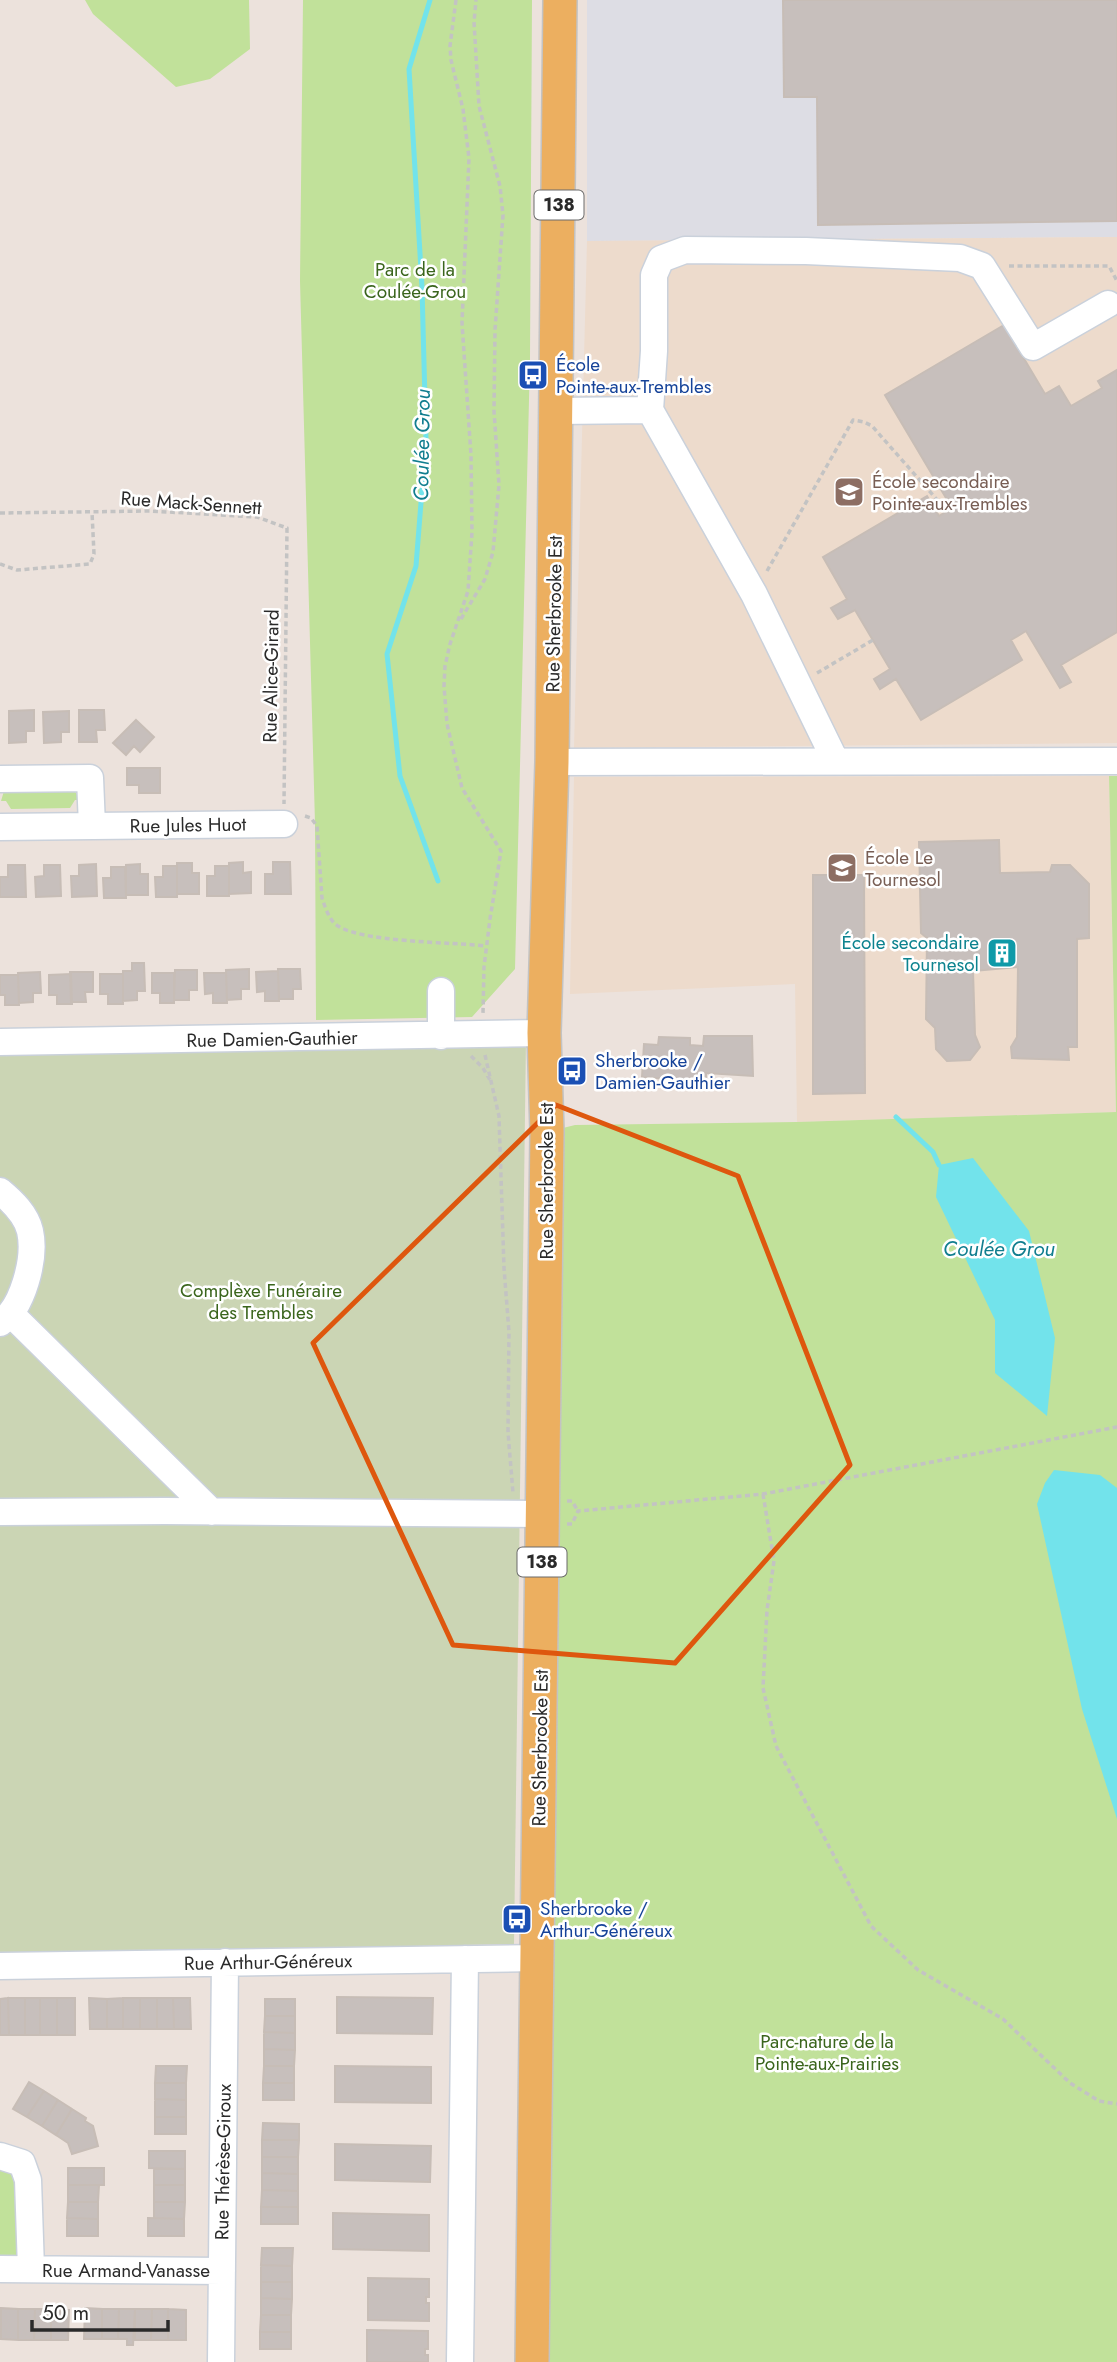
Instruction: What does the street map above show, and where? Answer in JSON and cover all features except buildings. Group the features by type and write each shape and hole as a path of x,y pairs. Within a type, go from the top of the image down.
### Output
{"main road":[{"name":"Rue Sherbrooke Est","path":"531,2362 537,1958 562,1513 544,1033 552,762 560,0"}],"street":[{"path":"835,760 754,594 650,410 654,351 654,275 661,259 685,250 806,251 960,258 982,266 1033,347 1113,292"},
{"path":"557,411 650,410"},
{"path":"552,762 1117,761"},
{"path":"0,779 90,779 92,826"},
{"name":"Rue Jules Huot","path":"0,827 291,819"},
{"path":"441,991 441,1036"},
{"name":"Rue Damien-Gauthier","path":"0,1042 544,1033"},
{"path":"0,1191 20,1210 30,1230 27,1276 6,1319 212,1512"},
{"path":"0,1512 562,1513"},
{"name":"Rue Arthur-Généreux","path":"0,1966 537,1958"},
{"path":"460,2362 465,1959"},
{"name":"Rue Thérèse-Giroux","path":"221,2362 226,1962"},
{"name":"Rue Armand-Vanasse","path":"0,2156 22,2162 28,2180 31,2269"},
{"name":"Rue Armand-Vanasse","path":"0,2269 222,2270"}],"path":[{"path":"456,0 450,60 463,108 469,158 462,323 471,455 472,522 469,578 445,666 444,687 447,724 462,788 501,851 486,946 483,1018"},
{"path":"458,624 485,579 497,524 499,485 494,411 495,330 503,215 500,186 479,106 474,22 476,0"},
{"path":"982,266 1108,266 1113,292"},
{"path":"761,582 853,420 872,426 947,511"},
{"name":"Rue Mack-Sennett","path":"0,513 150,511 257,517 287,528"},
{"name":"Rue Mack-Sennett","path":"0,564 17,570 90,564 94,554 92,512"},
{"name":"Rue Alice-Girard","path":"287,528 291,819"},
{"path":"814,674 873,640"},
{"path":"291,819 311,818 317,826 322,898 335,924 352,933 375,939 486,946"},
{"path":"484,1048 499,1116 509,1332 508,1432 514,1498"},
{"path":"467,1051 483,1068 491,1082"},
{"path":"562,1513 763,1494 1117,1427"},
{"path":"763,1494 774,1562 767,1610 763,1688 776,1746 871,1926 918,1970 1003,2020 1070,2083 1099,2101 1117,2104"},
{"path":"562,1513 578,1511"}],"highlighted area":[{"path":"556,1105 738,1176 850,1465 675,1663 453,1645 313,1343"}],"shaded area":[{"path":"587,0 1117,0 1117,237 587,241"},
{"name":"École secondaire Pointe-aux-Trembles","path":"1117,237 1117,743 574,748 587,241"},
{"name":"École Le Tournesol","path":"1109,776 1116,1112 797,1122 795,984 570,994 574,777"}],"green space":[{"path":"85,0 249,0 250,49 210,79 176,87 93,14"},
{"name":"Parc de la Coulée-Grou","path":"303,0 532,0 530,359 515,969 472,1017 316,1020 315,823 300,281"},
{"name":"Parc-nature de la Pointe-aux-Prairies","path":"1109,776 1117,776 1117,2362 532,2362 547,1132 575,1125 797,1122 1116,1112"},
{"path":"73,788 80,800 75,800 70,808 11,809 6,801 1,801 4,791"},
{"name":"Complèxe Funéraire des Trembles","path":"526,1039 514,1944 0,1955 0,1043"},
{"path":"0,2156 22,2163 31,2269 0,2269"}],"water":[{"name":"Coulée Grou","path":"973,1158 1029,1231 1055,1338 1047,1416 995,1373 995,1320 936,1197 939,1165"},
{"path":"1054,1470 1100,1475 1117,1488 1117,1819 1082,1709 1037,1504 1045,1483"}],"waterway":[{"name":"Coulée Grou","path":"430,0 409,69 422,287 426,439 416,566 387,654 400,776 438,881"},
{"name":"Coulée Grou","path":"896,1117 933,1152 939,1165"}],"place":[{"name":"École Pointe-aux-Trembles","path":"533,375"},
{"name":"École secondaire Pointe-aux-Trembles","path":"849,492"},
{"name":"École Le Tournesol","path":"842,868"},
{"name":"École secondaire Tournesol","path":"1002,953"},
{"name":"Sherbrooke / Damien-Gauthier","path":"572,1071"},
{"name":"Sherbrooke / Arthur-Généreux","path":"517,1919"}]}
